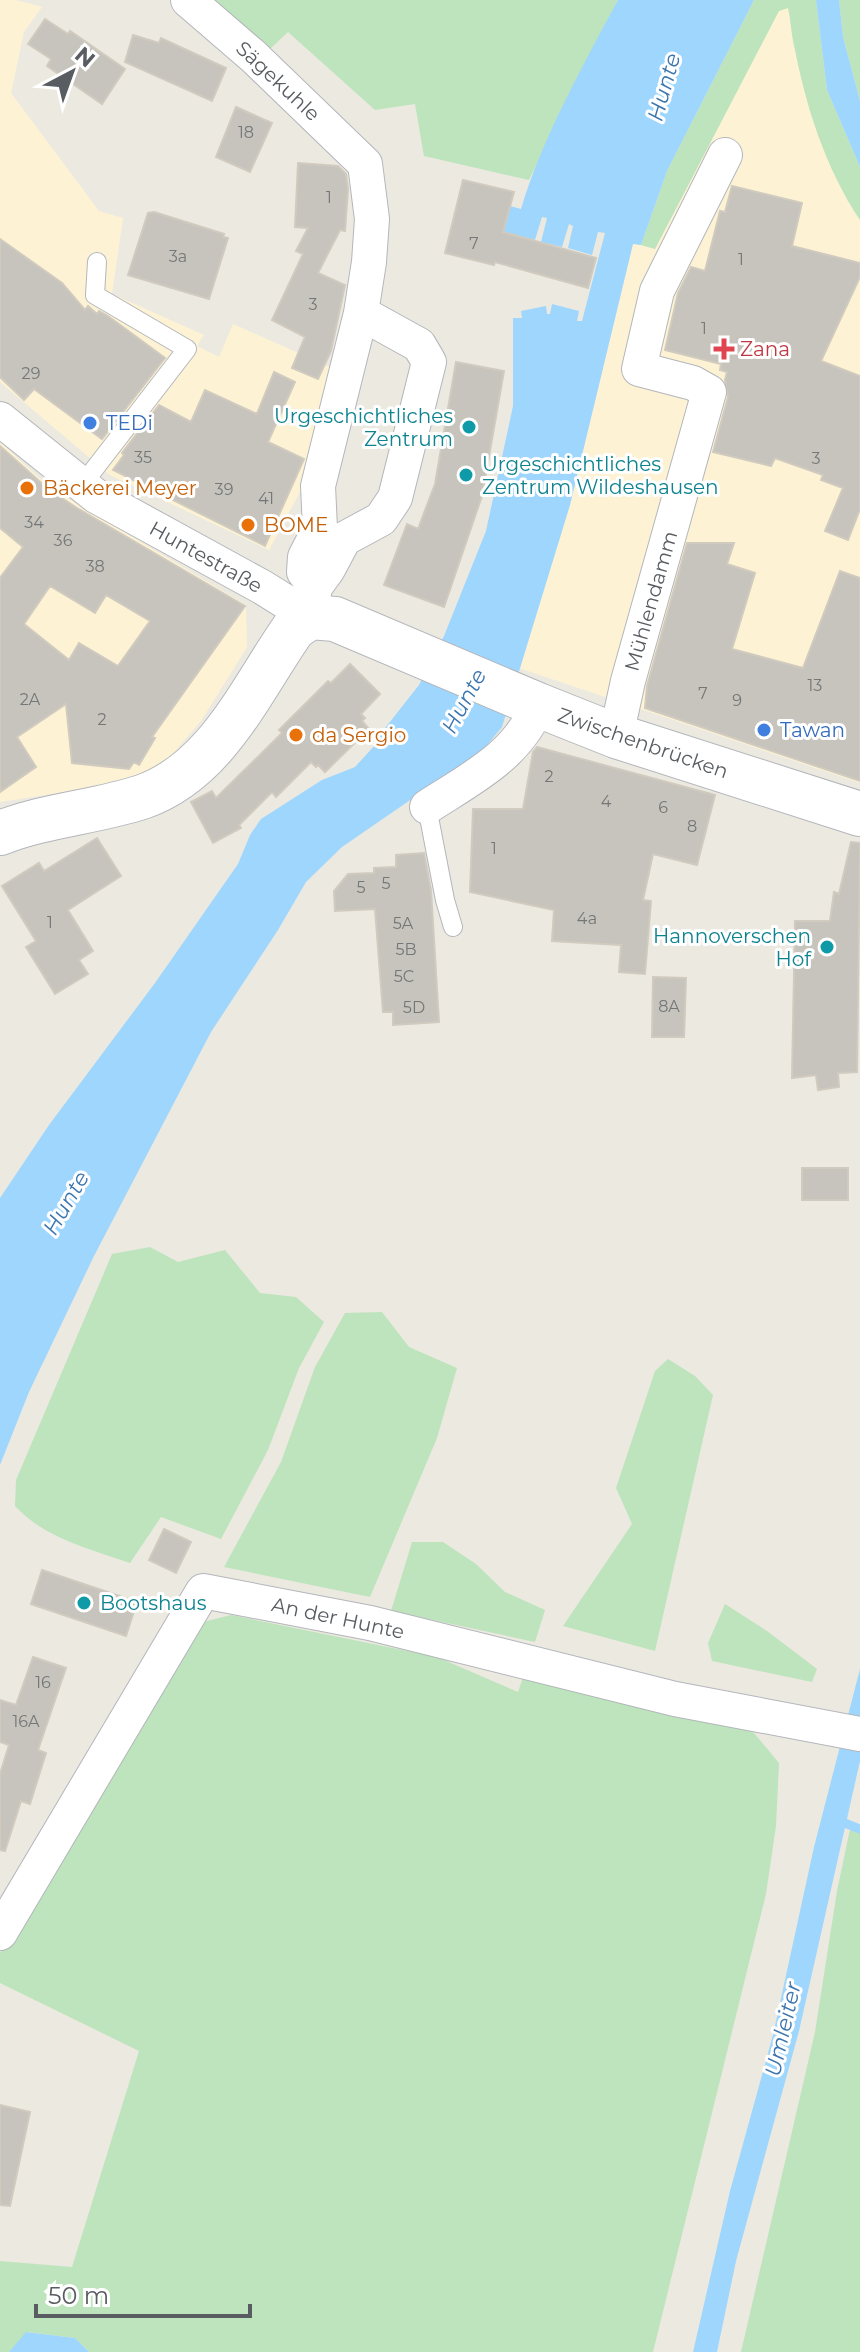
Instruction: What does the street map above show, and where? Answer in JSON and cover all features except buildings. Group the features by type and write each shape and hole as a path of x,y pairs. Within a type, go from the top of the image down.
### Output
{"street":[{"name":"Sägekuhle","path":"188,0 253,56 365,164 372,219 361,313"},
{"name":"Mühlendamm","path":"616,736 628,681 709,392 693,383 639,369 657,291 725,155"},
{"path":"0,833 132,799 171,784 197,764 223,736 312,602 344,539 381,519 395,498 429,362 419,345 361,313 318,486 320,528 305,557 304,572 312,602"},
{"name":"Huntestraße","path":"0,419 96,496 262,587 312,602 335,619 431,658"},
{"name":"Zwischenbrücken","path":"431,658 616,736 860,814"},
{"path":"427,807 501,759 531,723 525,700"},
{"name":"An der Hunte","path":"0,1933 203,1591 370,1623 675,1699 860,1734"}],"lane":[{"path":"82,485 187,349 95,295 97,262"},
{"path":"427,807 453,927"}],"shaded area":[{"path":"0,0 16,0 42,7 24,32 11,93 99,211 123,218 112,294 204,335 197,346 219,357 233,324 332,368 303,486 269,550 110,475 0,382"},
{"path":"789,8 793,44 847,200 860,220 860,783 519,668 570,505 633,243 655,249 779,10"},
{"path":"0,442 49,487 246,605 247,647 201,721 163,765 109,785 0,802"}],"green space":[{"path":"213,0 618,0 529,180 424,156 415,104 375,110 288,32 269,50"},
{"path":"754,0 816,0 827,90 860,167 860,220 818,136 799,68 788,8 779,11 655,249 641,245 667,171"},
{"path":"839,0 860,0 860,101 843,37"},
{"path":"150,1247 178,1262 225,1250 260,1293 296,1297 324,1322 299,1368 268,1450 221,1539 161,1517 130,1563 68,1541 27,1517 15,1506 16,1480 112,1254"},
{"path":"382,1312 409,1347 457,1368 437,1438 370,1597 224,1567 281,1462 315,1367 345,1313"},
{"path":"668,1359 695,1376 713,1395 655,1651 563,1626 632,1524 616,1488 655,1371"},
{"path":"412,1542 443,1542 476,1564 505,1592 545,1610 535,1642 391,1611"},
{"path":"725,1604 817,1669 812,1682 712,1661 708,1643"},
{"path":"231,1615 437,1657 518,1692 526,1669 717,1717 754,1733 779,1763 776,1826 766,1894 653,2352 89,2352 75,2338 27,2332 9,2352 0,2352 0,2261 72,2267 139,2051 0,1983 0,1953 195,1624"},
{"path":"850,1829 860,1833 860,2352 741,2352 815,2032"}],"water":[{"name":"Hunte","path":"618,0 754,0 667,171 641,245 633,244 570,505 502,727 483,750 342,847 306,882 211,1032 94,1256 29,1392 0,1465 0,1198 49,1125 155,983 238,864 250,835 261,819 322,780 355,767 376,744 419,685 444,636 486,531 513,406 513,318 522,318 521,311 546,306 547,314 550,314 552,304 579,311 577,321 582,321 605,233 598,232 592,255 568,248 573,226 569,224 562,247 541,242 547,218 542,217 535,240 503,232 510,206 521,209 552,130"},
{"path":"816,0 839,0 843,37 860,101 860,167 827,90"},
{"name":"Umleiter","path":"860,1669 860,1761 799,2031 736,2261 717,2352 693,2352 730,2191 773,2035 814,1847"},
{"path":"26,2332 75,2338 89,2352 9,2352"}],"waterway":[{"path":"837,1820 860,1829"}],"place":[{"name":"Zana","path":"724,349"},
{"name":"TEDi","path":"90,423"},
{"name":"Urgeschichtliches Zentrum","path":"469,427"},
{"name":"Urgeschichtliches Zentrum Wildeshausen","path":"466,475"},
{"name":"Bäckerei Meyer","path":"27,488"},
{"name":"BOME","path":"248,525"},
{"name":"Tawan","path":"764,730"},
{"name":"da Sergio","path":"296,735"},
{"name":"Hannoverschen Hof","path":"827,947"},
{"name":"Bootshaus","path":"84,1603"}]}
